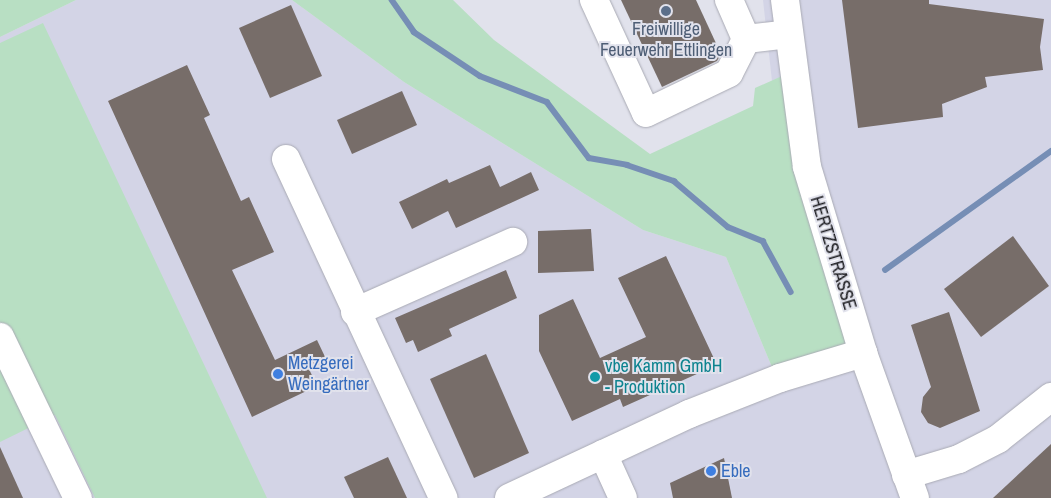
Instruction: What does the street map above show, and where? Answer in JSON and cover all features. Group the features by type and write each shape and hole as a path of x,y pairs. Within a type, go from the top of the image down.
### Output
{"street":[{"path":"594,0 646,113 730,73 746,39 729,0"},
{"name":"HERTZSTRASSE","path":"785,0 807,168 863,353 910,487"},
{"path":"746,39 789,34"},
{"path":"286,160 355,312 444,498"},
{"path":"355,312 513,242"},
{"path":"0,337 78,498"},
{"path":"509,498 603,454 780,378 863,353"},
{"path":"910,487 998,439 1051,398"},
{"path":"603,454 618,497"}],"shaded area":[{"path":"76,0 292,0 404,82 643,230 726,257 774,372 782,77 772,81 763,0 1051,0 1051,498 0,498 0,37"}],"green space":[{"path":"0,0 76,0 0,37"},
{"path":"292,0 453,0 494,40 650,154 753,106 755,88 782,76 847,347 774,372 726,257 643,230 404,82"},
{"path":"43,23 267,498 95,498 55,415 0,442 0,43"}],"building":[{"path":"621,0 696,0 721,54 717,61 662,87"},
{"path":"842,0 929,0 929,4 1044,19 1040,47 1043,70 985,77 987,87 942,104 943,117 858,128"},
{"path":"291,5 322,76 270,98 239,28"},
{"path":"187,65 210,115 204,118 241,201 249,197 274,252 232,270 275,360 317,340 327,361 309,369 317,386 252,417 108,101"},
{"path":"402,91 417,125 352,154 337,120"},
{"path":"490,165 500,187 531,172 539,190 456,228 448,211 412,229 399,202 447,179 449,183"},
{"path":"591,229 594,271 538,273 538,231"},
{"path":"1013,236 1049,286 981,337 944,289"},
{"path":"666,256 717,365 623,407 620,399 572,421 539,351 539,315 573,299 600,358 646,337 618,278"},
{"path":"506,270 517,298 449,329 452,336 418,352 413,340 406,343 395,318"},
{"path":"949,312 980,411 940,428 928,423 921,412 923,397 931,387 911,325"},
{"path":"486,354 529,453 474,478 430,379"},
{"path":"1051,444 1051,498 993,498"},
{"path":"0,447 23,498 0,498"},
{"path":"388,457 407,498 354,498 344,477"},
{"name":"Eble","path":"724,458 732,498 673,498 670,483"}],"waterway":[{"path":"392,0 414,32 480,76 547,102 589,158 627,165 674,181 728,227 763,241 791,292"},
{"path":"885,270 1051,151"}],"place":[{"name":"Freiwillige Feuerwehr Ettlingen","path":"666,11"},
{"name":"Metzgerei Weingärtner","path":"278,374"},
{"name":"vbe Kamm GmbH - Produktion","path":"595,377"},
{"name":"Eble","path":"711,471"}]}
